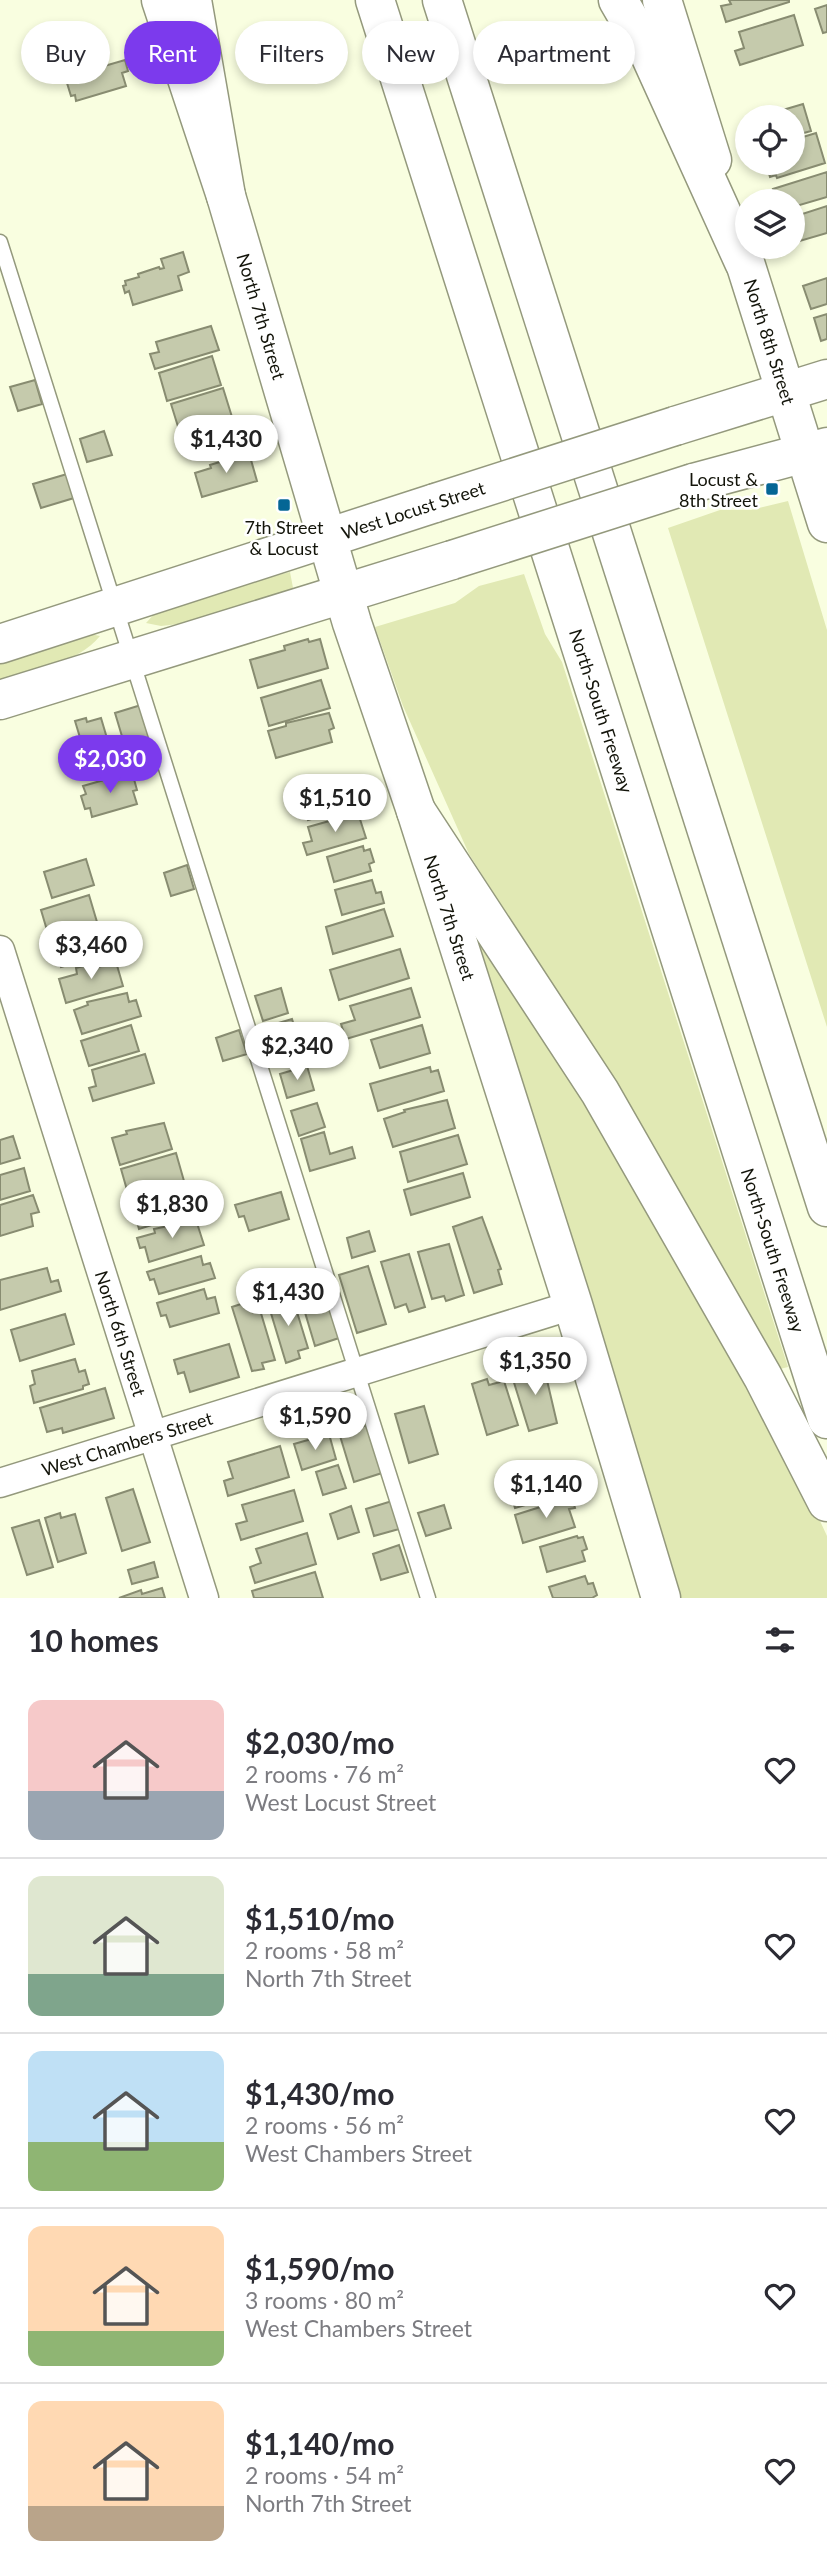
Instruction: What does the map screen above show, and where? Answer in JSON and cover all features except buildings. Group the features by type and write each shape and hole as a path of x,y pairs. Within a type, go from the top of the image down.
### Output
{"main road":[{"name":"North 7th Street","path":"161,0 226,196 344,594 573,1305 661,1598"},
{"path":"192,0 226,196"},
{"name":"North-South Freeway","path":"375,0 827,1419"},
{"path":"442,0 827,1207"},
{"path":"618,0 650,55 744,262"},
{"name":"North 8th Street","path":"662,0 785,392 816,450 827,523"},
{"name":"West Locust Street","path":"0,644 827,379"},
{"path":"0,700 693,483 816,450"},
{"path":"416,811 600,1092 763,1377 827,1502"}],"street":[{"name":"North 6th Street","path":"0,950 204,1598"},
{"name":"West Chambers Street","path":"0,1483 573,1305"}],"lane":[{"path":"0,242 428,1598"}],"green space":[{"path":"788,501 827,630 827,1027 668,528 720,510 751,510"},
{"path":"290,572 294,593 179,624 161,626 146,623 156,612 173,603"},
{"path":"524,574 545,634 562,662 788,1367 780,1369 645,1133 469,854 403,706 375,627 455,603 479,586"},
{"path":"85,633 100,636 90,646 67,660 0,680 0,656"},
{"path":"482,933 697,1278 783,1441 827,1536 827,1598 680,1598 487,983 475,936"}],"place":[{"name":"Locust & 8th Street","path":"772,489"},
{"name":"7th Street & Locust","path":"284,505"}]}
